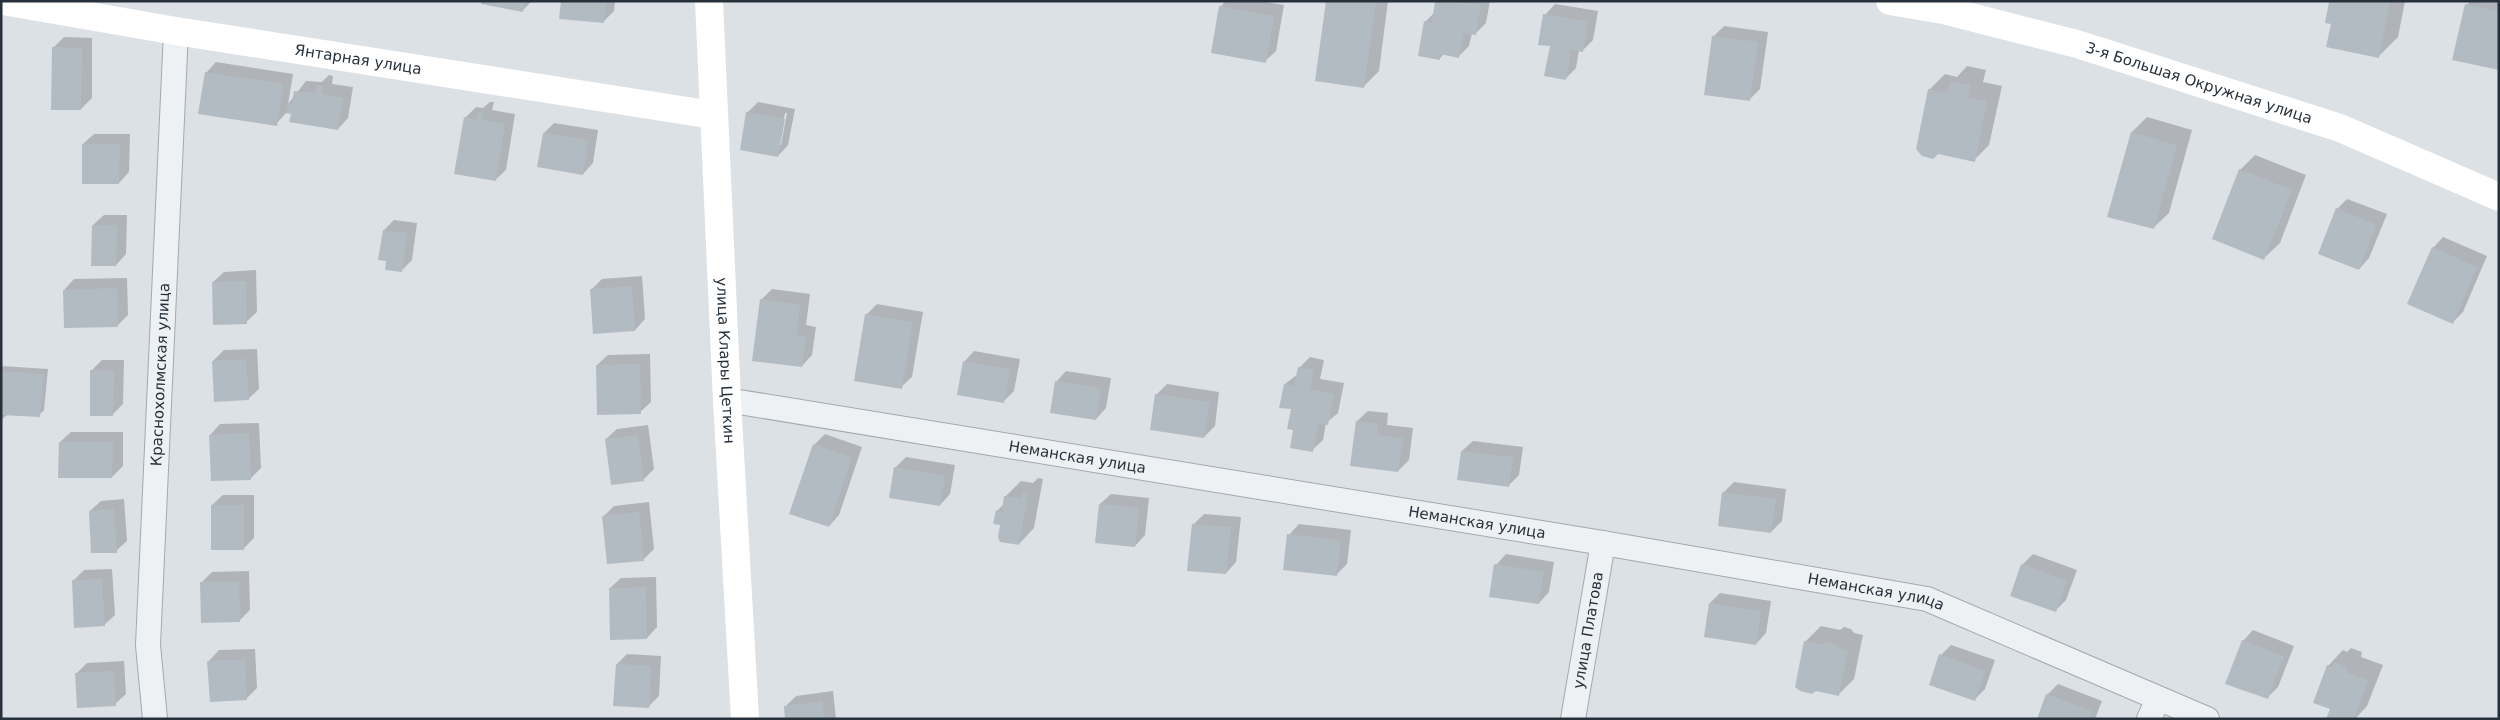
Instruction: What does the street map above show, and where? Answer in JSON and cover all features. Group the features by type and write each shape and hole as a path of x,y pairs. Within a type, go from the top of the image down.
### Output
{"street":[{"name":"Янтарная улица","path":"4,1 176,31 713,115"},
{"name":"улица Клары Цеткин","path":"709,1 727,400 745,719"},
{"name":"3-я Большая Окружная улица","path":"1890,1 1943,10 2105,53 2340,128 2499,197"},
{"name":"Краснохолмская улица","path":"155,719 148,645 176,31"},
{"name":"Неманская улица","path":"727,400 1603,543 1927,599 2153,709 2207,719"},
{"name":"улица Платова","path":"1573,719 1603,543"}],"building":[{"path":"481,1 525,1 523,12 481,4"},
{"path":"561,1 606,1 604,23 559,19"},
{"path":"1326,1 1376,1 1364,88 1315,81"},
{"path":"1435,1 1481,4 1476,35 1464,33 1459,58 1440,54 1440,60 1418,56 1424,21 1432,23"},
{"path":"2390,1 2379,58 2326,47 2331,24 2325,23 2329,2"},
{"path":"2465,4 2499,12 2499,70 2452,60"},
{"path":"1219,6 1274,16 1266,63 1211,53"},
{"path":"1543,14 1588,22 1583,52 1571,50 1566,80 1544,76 1550,46 1538,45"},
{"path":"1712,36 1758,42 1750,101 1704,95"},
{"path":"52,47 82,48 81,110 51,110"},
{"path":"205,72 283,84 277,126 198,114"},
{"path":"1950,81 1971,85 1968,97 1987,101 1975,162 1938,154 1933,159 1922,156 1916,149 1928,89 1948,93"},
{"path":"317,85 323,86 322,94 343,98 338,130 289,122 291,114 286,113 288,103 292,104 294,91 316,93"},
{"path":"478,112 484,113 482,120 505,124 496,181 454,174 464,117 476,119"},
{"path":"746,112 785,119 778,157 740,150"},
{"path":"2131,132 2177,145 2154,229 2107,217"},
{"path":"543,133 588,140 583,175 537,167"},
{"path":"82,144 120,144 119,184 82,184"},
{"path":"2239,169 2292,190 2264,260 2212,239"},
{"path":"2336,208 2377,225 2359,270 2318,254"},
{"path":"92,225 117,225 116,266 91,266"},
{"path":"383,230 407,233 402,272 385,270 386,261 378,260"},
{"path":"2432,247 2477,267 2453,324 2407,304"},
{"path":"246,281 247,324 213,325 212,282"},
{"path":"632,286 635,331 593,334 590,289"},
{"path":"117,288 118,327 64,328 63,290"},
{"path":"760,299 800,305 796,335 806,337 802,367 752,361"},
{"path":"865,314 913,322 902,389 854,381"},
{"path":"246,359 249,400 214,402 212,361"},
{"path":"963,361 1010,369 1004,403 957,395"},
{"path":"640,364 641,414 597,415 596,365"},
{"path":"1298,367 1314,370 1310,389 1334,394 1328,425 1319,423 1313,452 1290,448 1293,430 1287,429 1291,409 1279,408 1284,384 1294,386"},
{"path":"90,370 114,371 113,416 90,416"},
{"path":"1,371 44,374 40,417 1,415"},
{"path":"1055,381 1101,388 1096,420 1050,413"},
{"path":"1155,394 1210,402 1204,438 1150,430"},
{"path":"1356,421 1378,424 1377,435 1403,438 1398,472 1350,466"},
{"path":"249,433 251,480 211,481 209,435"},
{"path":"638,435 644,481 611,485 605,439"},
{"path":"59,442 113,442 112,478 58,478"},
{"path":"813,444 852,457 829,527 789,514"},
{"path":"1461,451 1513,457 1509,487 1457,480"},
{"path":"894,467 945,476 940,506 889,498"},
{"path":"1722,492 1776,499 1771,533 1718,526"},
{"path":"1022,493 1028,494 1019,545 1000,542 998,537 1000,525 993,524 996,510 1002,511 1004,496 1022,499"},
{"path":"1099,504 1139,508 1135,547 1095,543"},
{"path":"211,505 244,505 244,550 211,550"},
{"path":"114,509 117,553 91,553 89,511"},
{"path":"639,512 644,561 607,564 602,516"},
{"path":"1192,524 1231,527 1226,574 1187,571"},
{"path":"1287,534 1341,540 1337,576 1283,570"},
{"path":"1494,564 1544,572 1539,604 1489,597"},
{"path":"2021,564 2067,581 2056,612 2010,596"},
{"path":"102,579 105,626 74,628 72,580"},
{"path":"239,581 240,622 201,623 200,582"},
{"path":"646,587 647,639 610,640 609,588"},
{"path":"1709,603 1761,611 1756,645 1704,637"},
{"path":"2242,640 2284,656 2268,699 2225,684"},
{"path":"1804,641 1823,645 1828,642 1848,651 1839,696 1816,691 1812,694 1800,691 1795,687"},
{"path":"1939,654 1985,671 1975,701 1929,685"},
{"path":"245,659 247,700 210,702 207,661"},
{"path":"2334,662 2348,668 2346,672 2368,680 2354,719 2326,719 2330,709 2313,703 2327,665 2333,667"},
{"path":"616,664 651,666 649,708 613,706"},
{"path":"114,671 116,706 77,708 75,673"},
{"path":"2046,694 2092,711 2090,719 2037,719"},
{"path":"822,701 825,719 785,719 784,706"}]}
